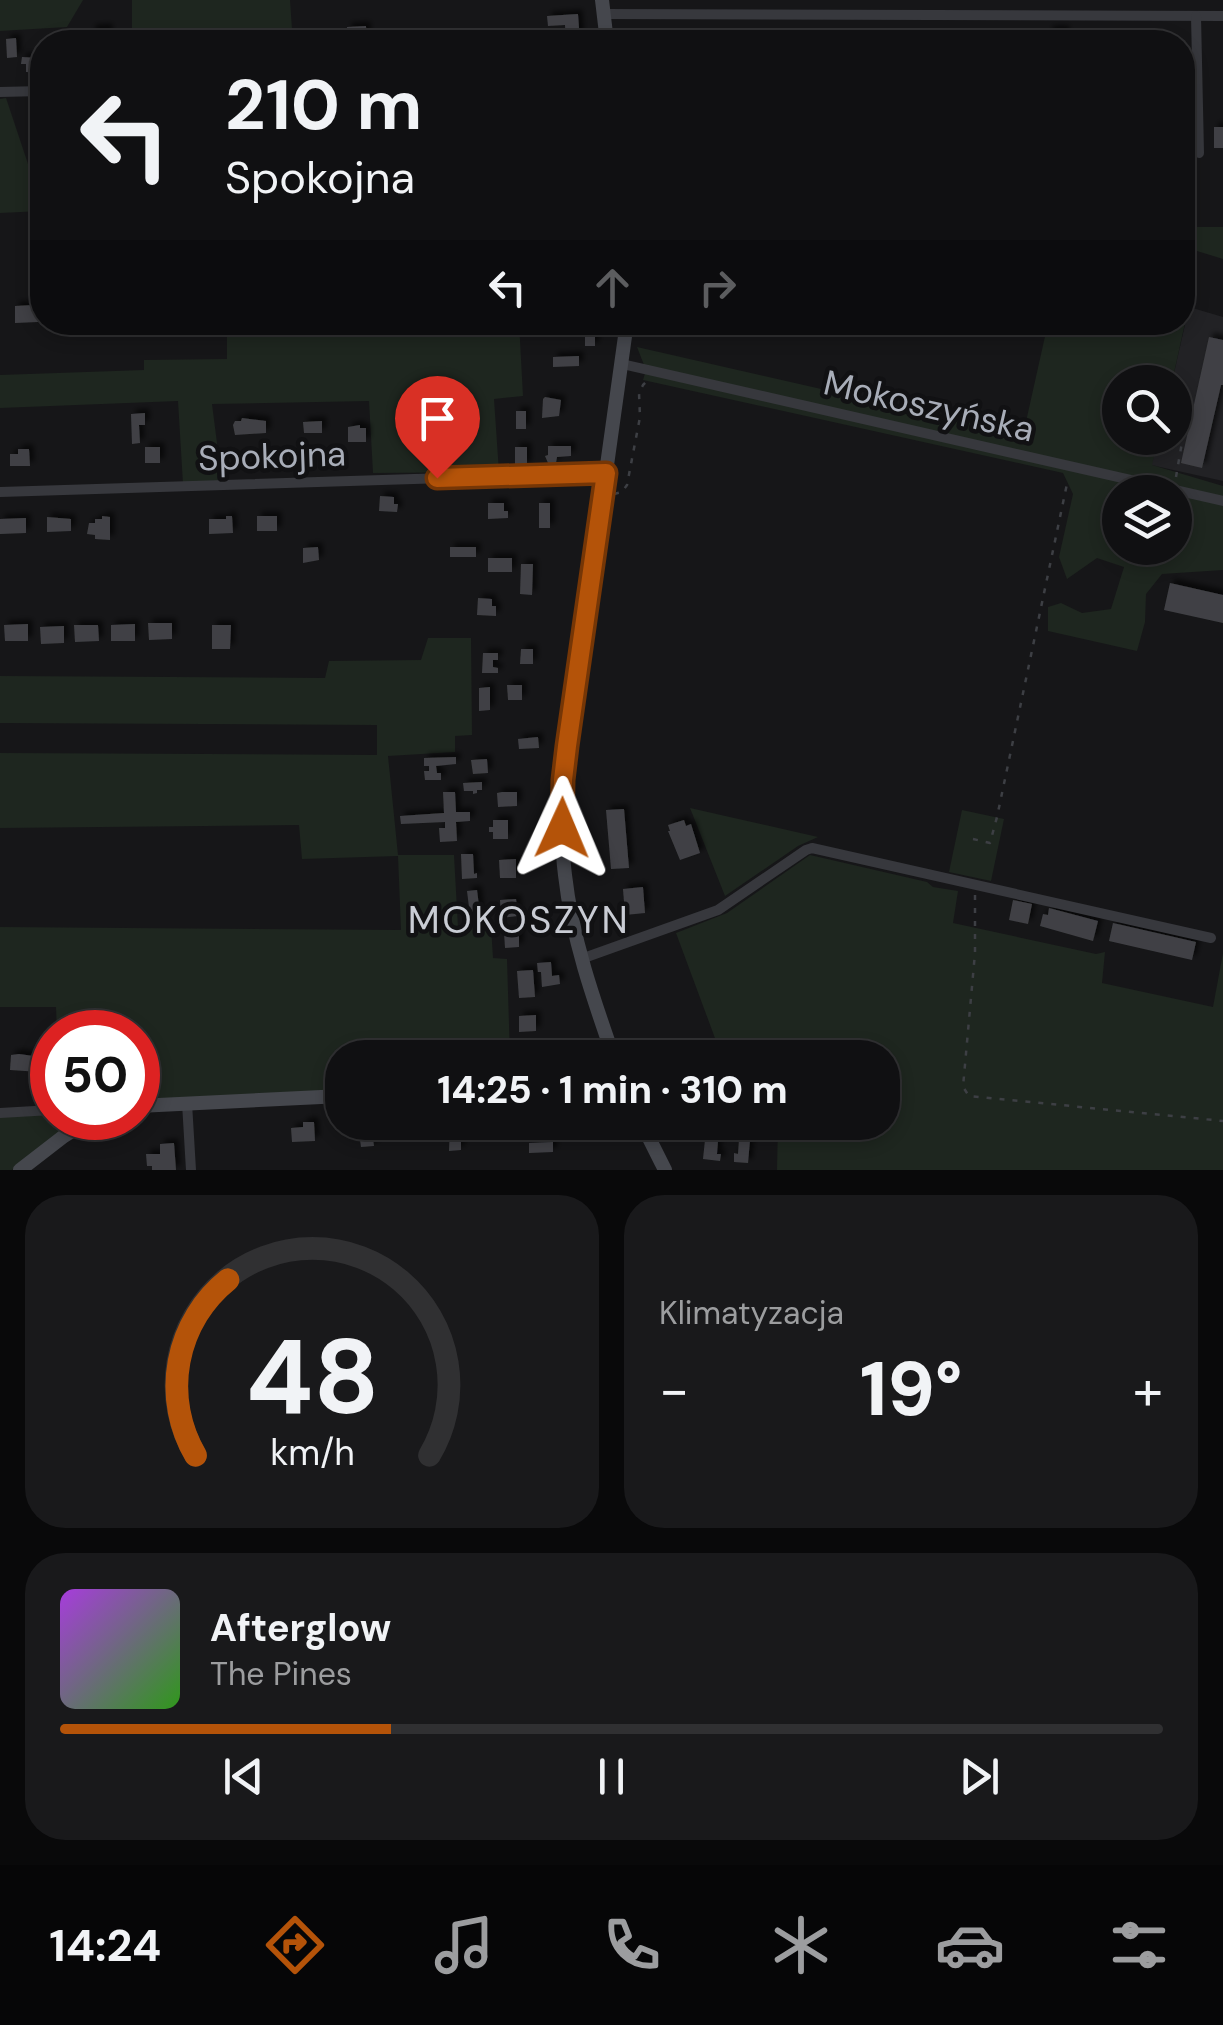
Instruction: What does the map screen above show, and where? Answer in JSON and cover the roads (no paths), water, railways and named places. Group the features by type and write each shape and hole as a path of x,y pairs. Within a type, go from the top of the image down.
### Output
{"main road":[{"path":"608,1040 581,959 565,875 563,780 625,335"},
{"path":"160,1105 325,1097"},
{"path":"20,1170 59,1140"},
{"path":"649,1140 665,1170"}],"street":[{"path":"776,0 776,13"},
{"path":"914,0 914,15"},
{"path":"603,7 776,13 1223,16"},
{"path":"1196,16 1199,154"},
{"path":"0,92 30,92"},
{"name":"Mokoszyńska","path":"622,364 1223,501"},
{"name":"Spokojna","path":"0,492 606,473"},
{"path":"581,959 718,910 812,848 1211,938"},
{"path":"188,1103 191,1170"},
{"path":"0,1113 30,1111"}],"district":[{"name":"MOKOSZYN","path":"519,920"}]}
